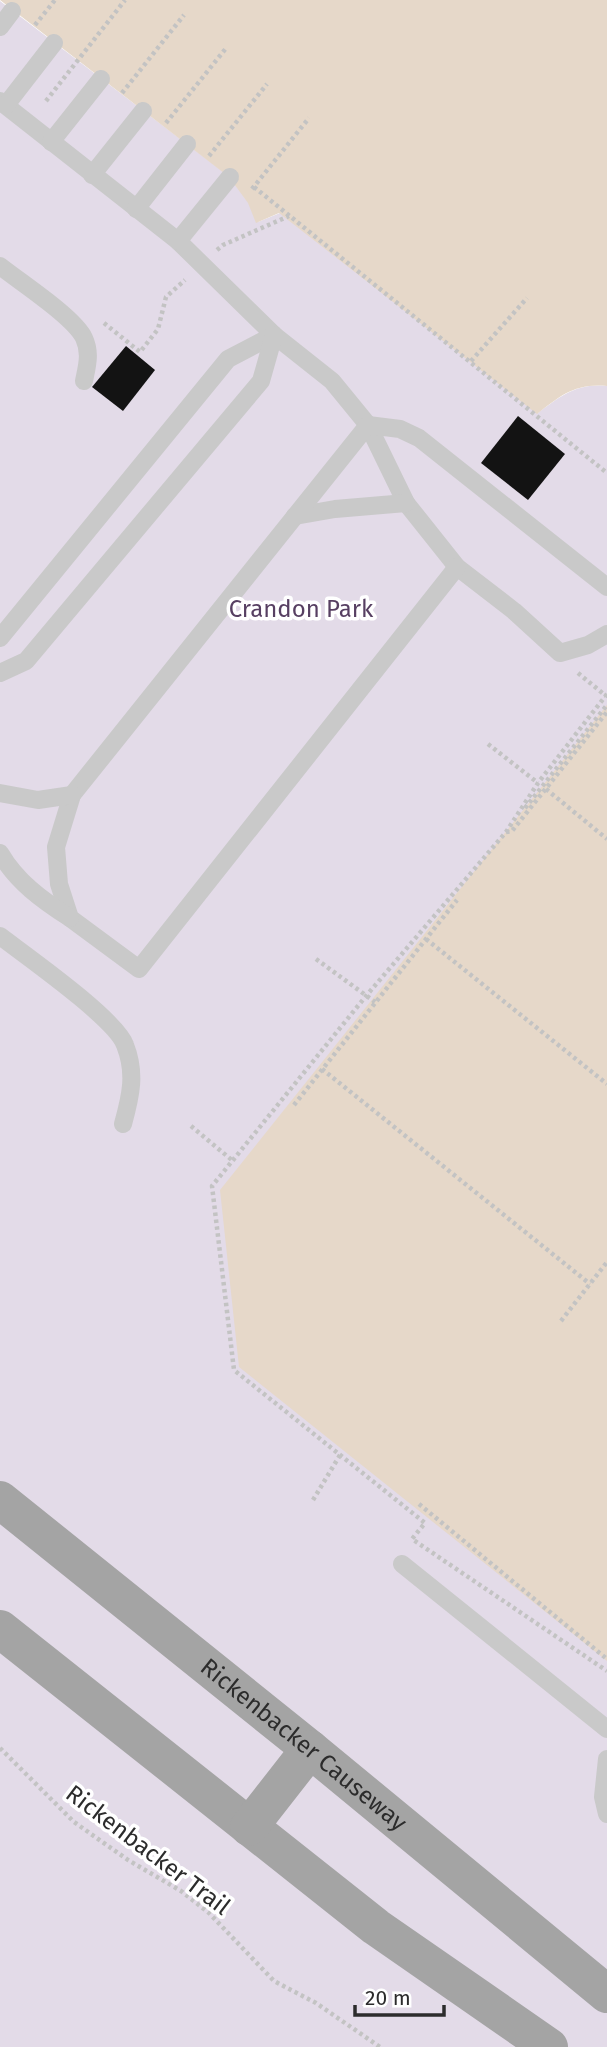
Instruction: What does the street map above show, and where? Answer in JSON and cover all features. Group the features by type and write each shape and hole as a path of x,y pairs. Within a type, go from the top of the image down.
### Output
{"main road":[{"name":"Rickenbacker Causeway","path":"0,1500 310,1749 607,1994"},
{"path":"0,1629 376,1927 549,2047"},
{"path":"249,1827 310,1749"}],"lane":[{"path":"0,27 12,11"},
{"path":"54,43 3,103 178,242 274,335 332,381 368,425 406,503 457,567 514,611 560,653 588,645 607,634"},
{"path":"51,142 102,79"},
{"path":"92,175 143,111"},
{"path":"136,209 187,144"},
{"path":"178,242 230,177"},
{"path":"5,270 70,321 84,338 89,358 84,381"},
{"path":"0,638 228,359 274,335"},
{"path":"0,673 26,661 261,381 274,335"},
{"path":"70,918 59,884 56,847 72,794 368,425"},
{"path":"368,425 400,429 419,438 607,587"},
{"path":"295,516 347,507 406,503"},
{"path":"0,853 9,868 37,896 139,969 457,567"},
{"path":"0,793 38,800 72,794"},
{"path":"0,936 111,1023 125,1042 131,1065 132,1093 123,1124"},
{"path":"402,1564 607,1729"},
{"path":"607,1759 603,1797 607,1814"}],"path":[{"path":"46,101 125,0"},
{"path":"117,100 184,15"},
{"path":"165,123 227,47"},
{"path":"208,159 267,84"},
{"path":"246,197 309,118"},
{"path":"254,187 607,473"},
{"path":"97,318 140,352 158,329 166,297 201,265 223,245 289,216"},
{"path":"471,362 527,298"},
{"path":"506,832 538,783 607,695 571,667 560,653"},
{"path":"607,705 506,832 366,996 212,1186 234,1370 425,1523 412,1539 607,1671"},
{"path":"506,832 512,831 607,712"},
{"path":"488,744 538,783"},
{"path":"546,789 607,839"},
{"path":"294,1105 457,900"},
{"path":"426,939 607,1084"},
{"path":"316,959 375,1002"},
{"path":"322,1069 590,1284"},
{"path":"191,1126 233,1161"},
{"path":"561,1321 607,1262"},
{"path":"313,1500 340,1455"},
{"path":"419,1504 607,1659"},
{"name":"Rickenbacker Trail","path":"0,1748 74,1822 128,1860 181,1891 209,1913 274,1982 316,2003 380,2047"}],"green space":[{"name":"Crandon Park","path":"0,1 230,177 249,203 258,222 280,213 538,413 562,396 578,389 607,386 607,2047 0,2047"}],"shaded area":[{"path":"0,0 607,0 607,386 586,387 569,392 537,414 279,213 256,223 248,203 229,177"},
{"path":"607,705 607,1661 239,1367 220,1190"}],"building":[{"path":"126,346 155,370 123,411 92,387"},
{"path":"518,416 565,454 528,500 481,463"}]}
